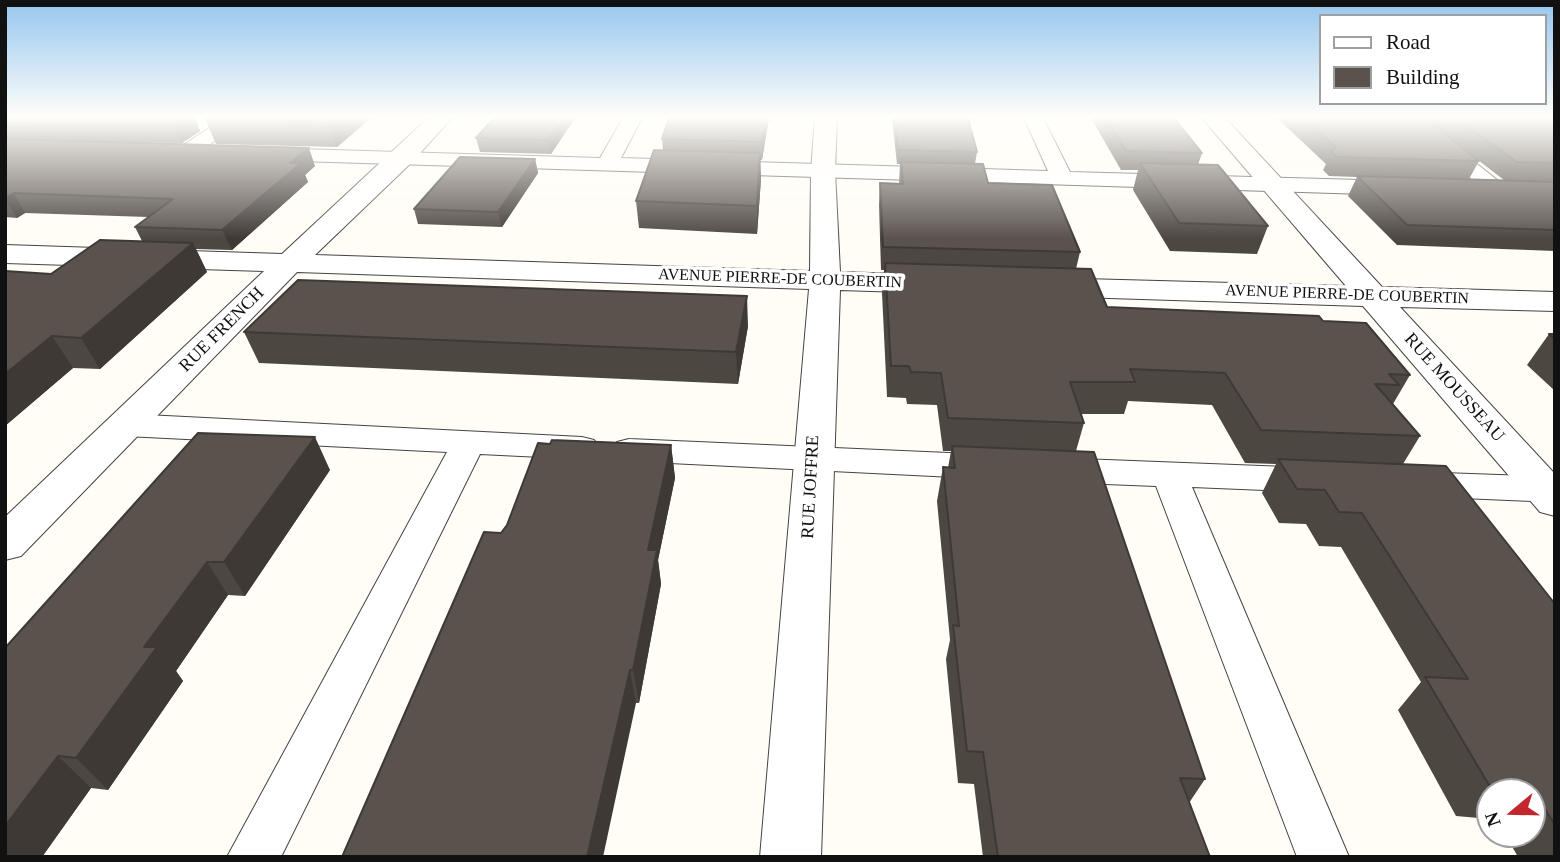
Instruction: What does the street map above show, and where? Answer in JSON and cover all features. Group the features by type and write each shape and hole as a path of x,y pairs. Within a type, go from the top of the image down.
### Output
{"street":[{"name":"RUE FRENCH","path":"5,544 292,261 402,158"},
{"name":"RUE JOFFRE","path":"790,857 825,281 824,158"},
{"name":"RUE MOUSSEAU","path":"1248,158 1551,494"},
{"name":"AVENUE PIERRE-DE COUBERTIN","path":"5,254 292,261 962,285"},
{"name":"AVENUE PIERRE-DE COUBERTIN","path":"1016,286 1555,302"}],"lane":[{"path":"410,158 1419,188"},
{"path":"607,164 610,158"},
{"path":"1052,158 1062,178"},
{"path":"1458,158 1500,191"},
{"path":"1460,189 1528,191"},
{"path":"126,425 813,460 1364,482 1551,494"},
{"path":"253,857 468,442"},
{"path":"1169,474 1323,857"}],"building":[{"path":"5,158 296,158 290,163 301,163 222,230 135,227 173,199 14,193 5,198"},
{"path":"459,158 535,159 498,212 414,209"},
{"path":"651,158 760,158 757,206 636,201"},
{"path":"1381,158 1476,158 1479,161"},
{"path":"1512,158 1555,158 1555,163 1517,162"},
{"path":"901,162 983,164 988,183 1052,185 1080,252 883,247 880,183 903,184"},
{"path":"1140,163 1218,165 1268,226 1179,223"},
{"path":"1357,176 1555,182 1555,230 1407,225"},
{"path":"100,240 193,243 81,338 52,336 5,374 5,271 51,274"},
{"path":"885,263 1091,269 1107,307 1319,316 1323,321 1366,323 1410,375 1389,374 1399,385 1375,384 1420,436 1261,430 1225,373 1130,369 1135,382 1070,382 1084,423 948,418 941,373 911,372 909,366 891,366"},
{"path":"298,280 747,296 736,352 244,332"},
{"path":"198,433 315,437 224,562 207,562 144,647 157,647 76,758 58,756 5,826 5,648"},
{"path":"552,440 671,445 648,550 657,550 633,670 630,670 587,857 342,857 484,532 501,533 507,525 538,443 550,444"},
{"path":"952,446 1094,452 1205,779 1180,778 1210,857 998,857 983,752 967,751 953,625 959,626 943,467 955,468"},
{"path":"1278,459 1446,466 1555,604 1555,825 1546,811 1546,778 1485,778 1425,677 1468,679 1362,513 1339,512 1325,490 1297,489"}]}
